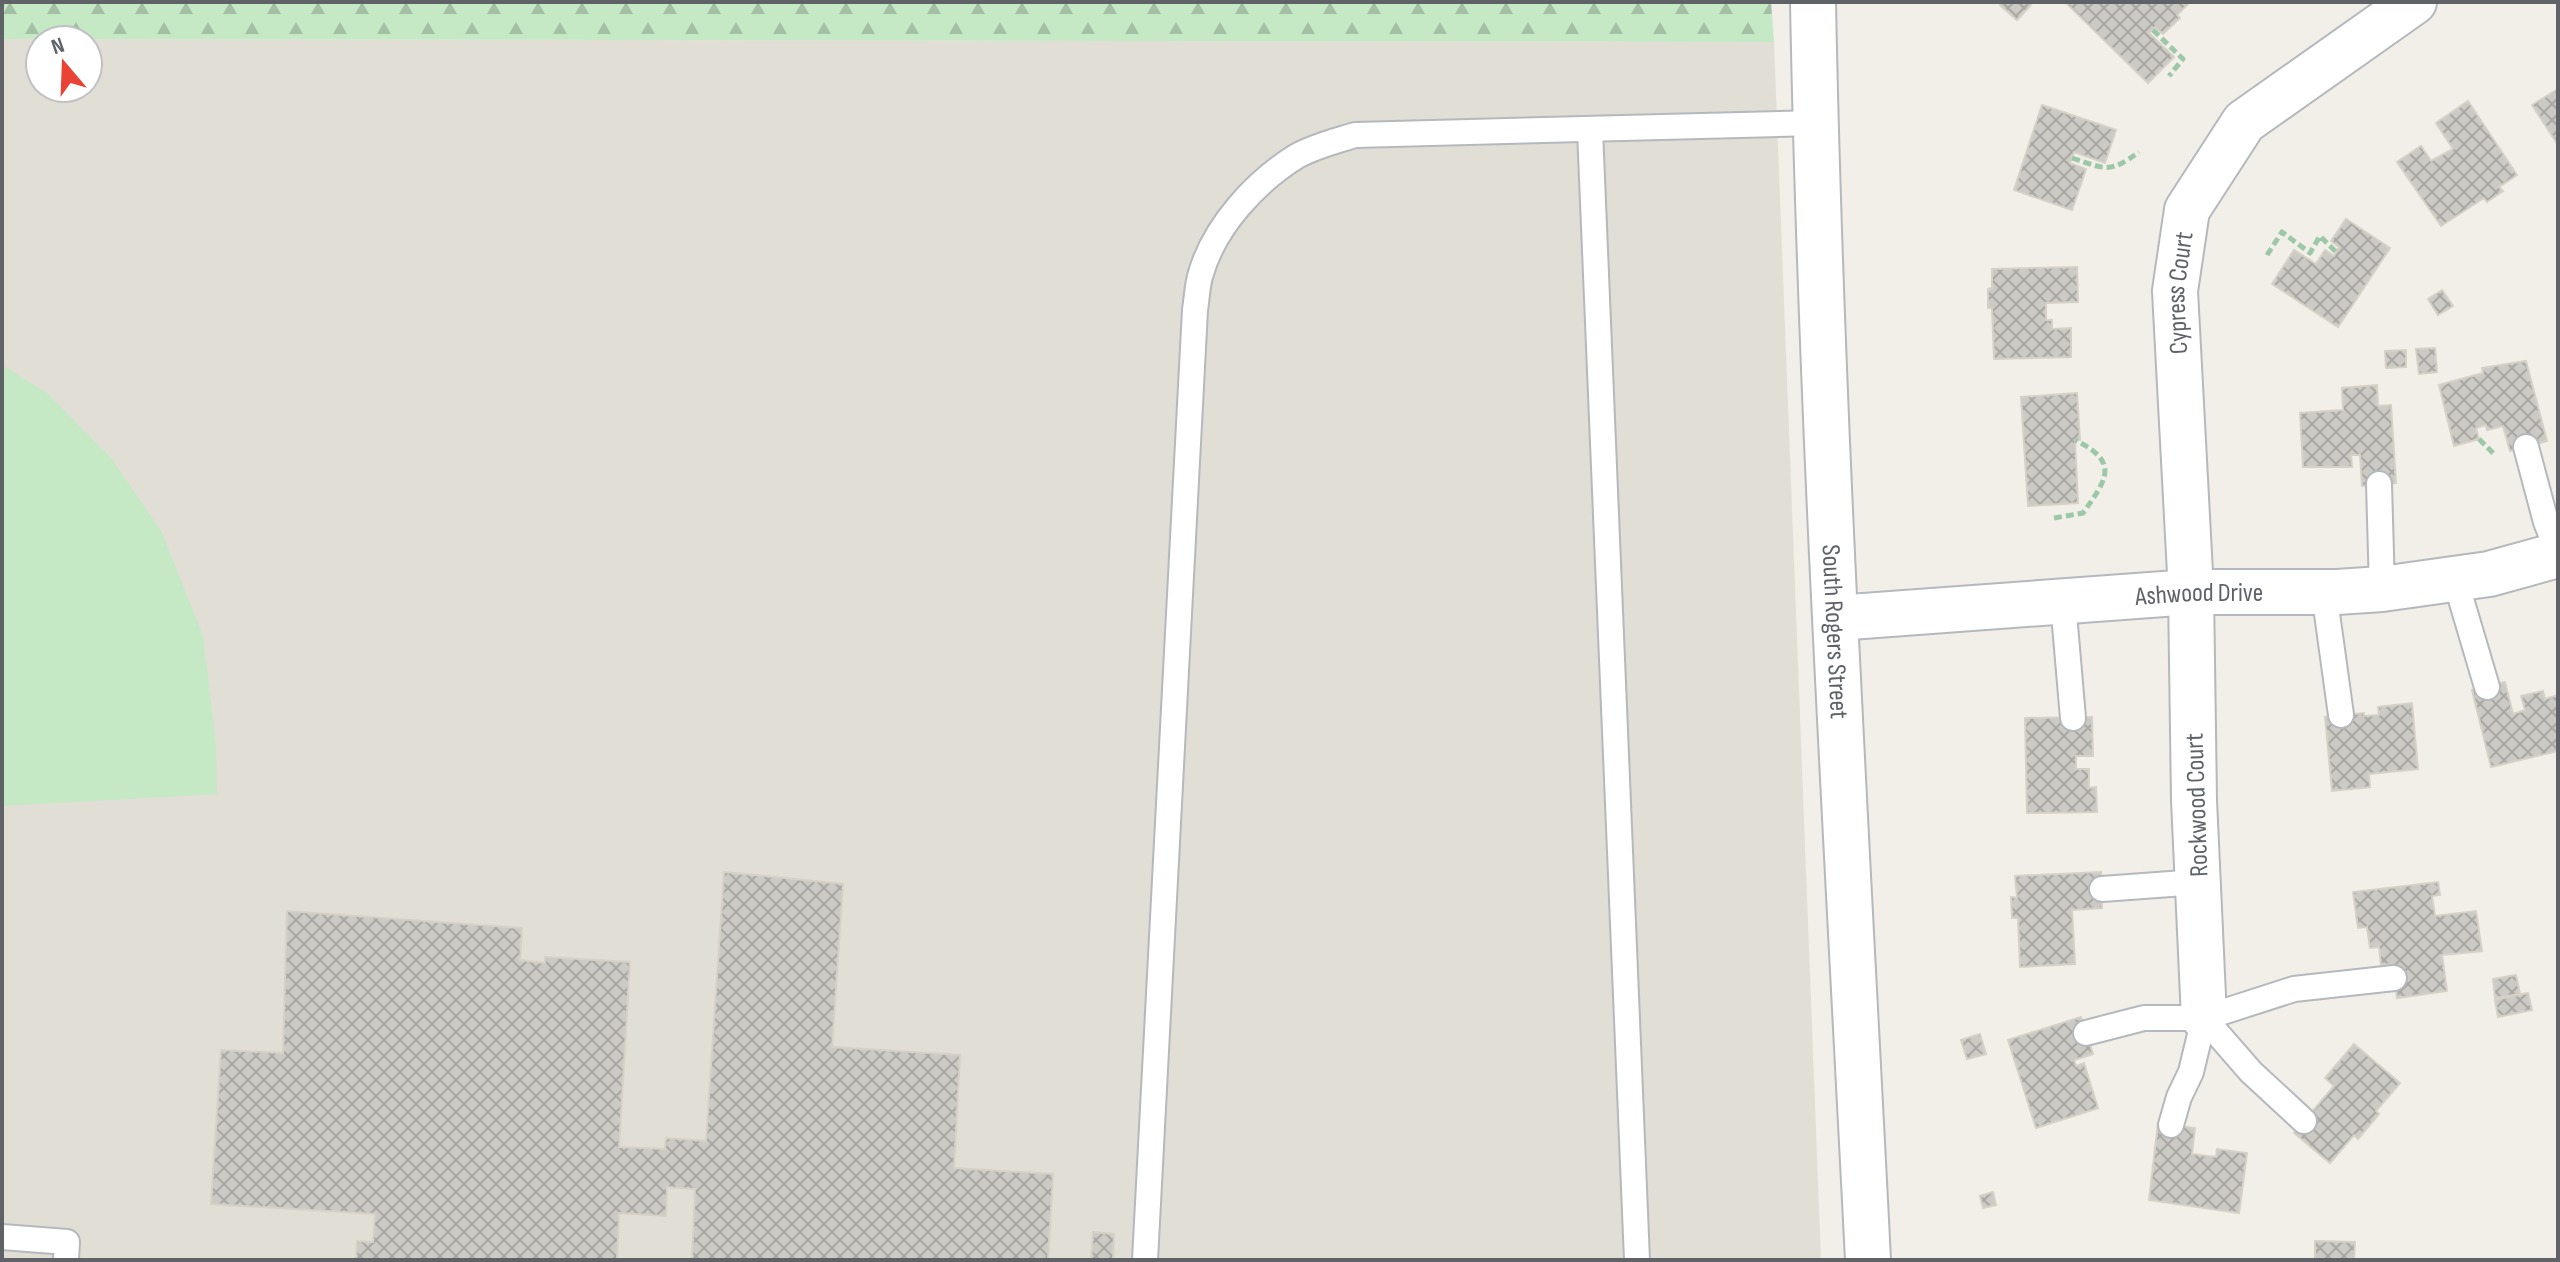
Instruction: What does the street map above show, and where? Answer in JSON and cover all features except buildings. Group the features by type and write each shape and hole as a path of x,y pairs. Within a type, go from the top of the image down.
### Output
{"street":[{"name":"South Rogers Street","path":"1813,2 1815,123 1836,618 1868,1260"},
{"name":"Cypress Court","path":"2191,592 2175,291 2187,210 2244,122 2414,2"},
{"name":"Ashwood Drive","path":"1836,618 2191,592 2382,589 2489,574 2558,553"},
{"name":"Rockwood Court","path":"2191,592 2204,1018"}],"lane":[{"path":"1145,1260 1194,326 1200,276 1208,253 1224,226 1268,178 1298,156 1342,139 1380,132 1815,123"},
{"path":"1590,130 1637,1260"},
{"path":"2526,447 2546,522 2558,553"},
{"path":"2379,484 2382,589"},
{"path":"2455,579 2487,687"},
{"path":"2324,592 2341,715"},
{"path":"2063,602 2073,718"},
{"path":"2102,889 2198,882"},
{"path":"2086,1033 2144,1018 2204,1018 2294,989 2394,978"},
{"path":"2204,1018 2251,1072 2304,1121"},
{"path":"2171,1125 2179,1097 2191,1072 2204,1018"},
{"path":"2,1237 67,1242 66,1260"}],"path":[{"path":"2153,30 2183,59 2169,76"},
{"path":"2072,158 2104,168 2115,168 2139,152"},
{"path":"2267,255 2282,232 2310,253 2320,236 2336,252"},
{"path":"2054,518 2083,513 2105,482 2104,463 2097,451 2075,440"}],"shaded area":[{"path":"2,39 24,39 24,104 104,104 104,39 1774,42 1821,1260 2,1260"}],"green space":[{"path":"2,2 1771,2 1774,42 104,39 104,24 24,24 24,39 2,39"},
{"path":"2,365 47,393 111,458 161,531 203,636 216,744 217,794 2,806"}]}
